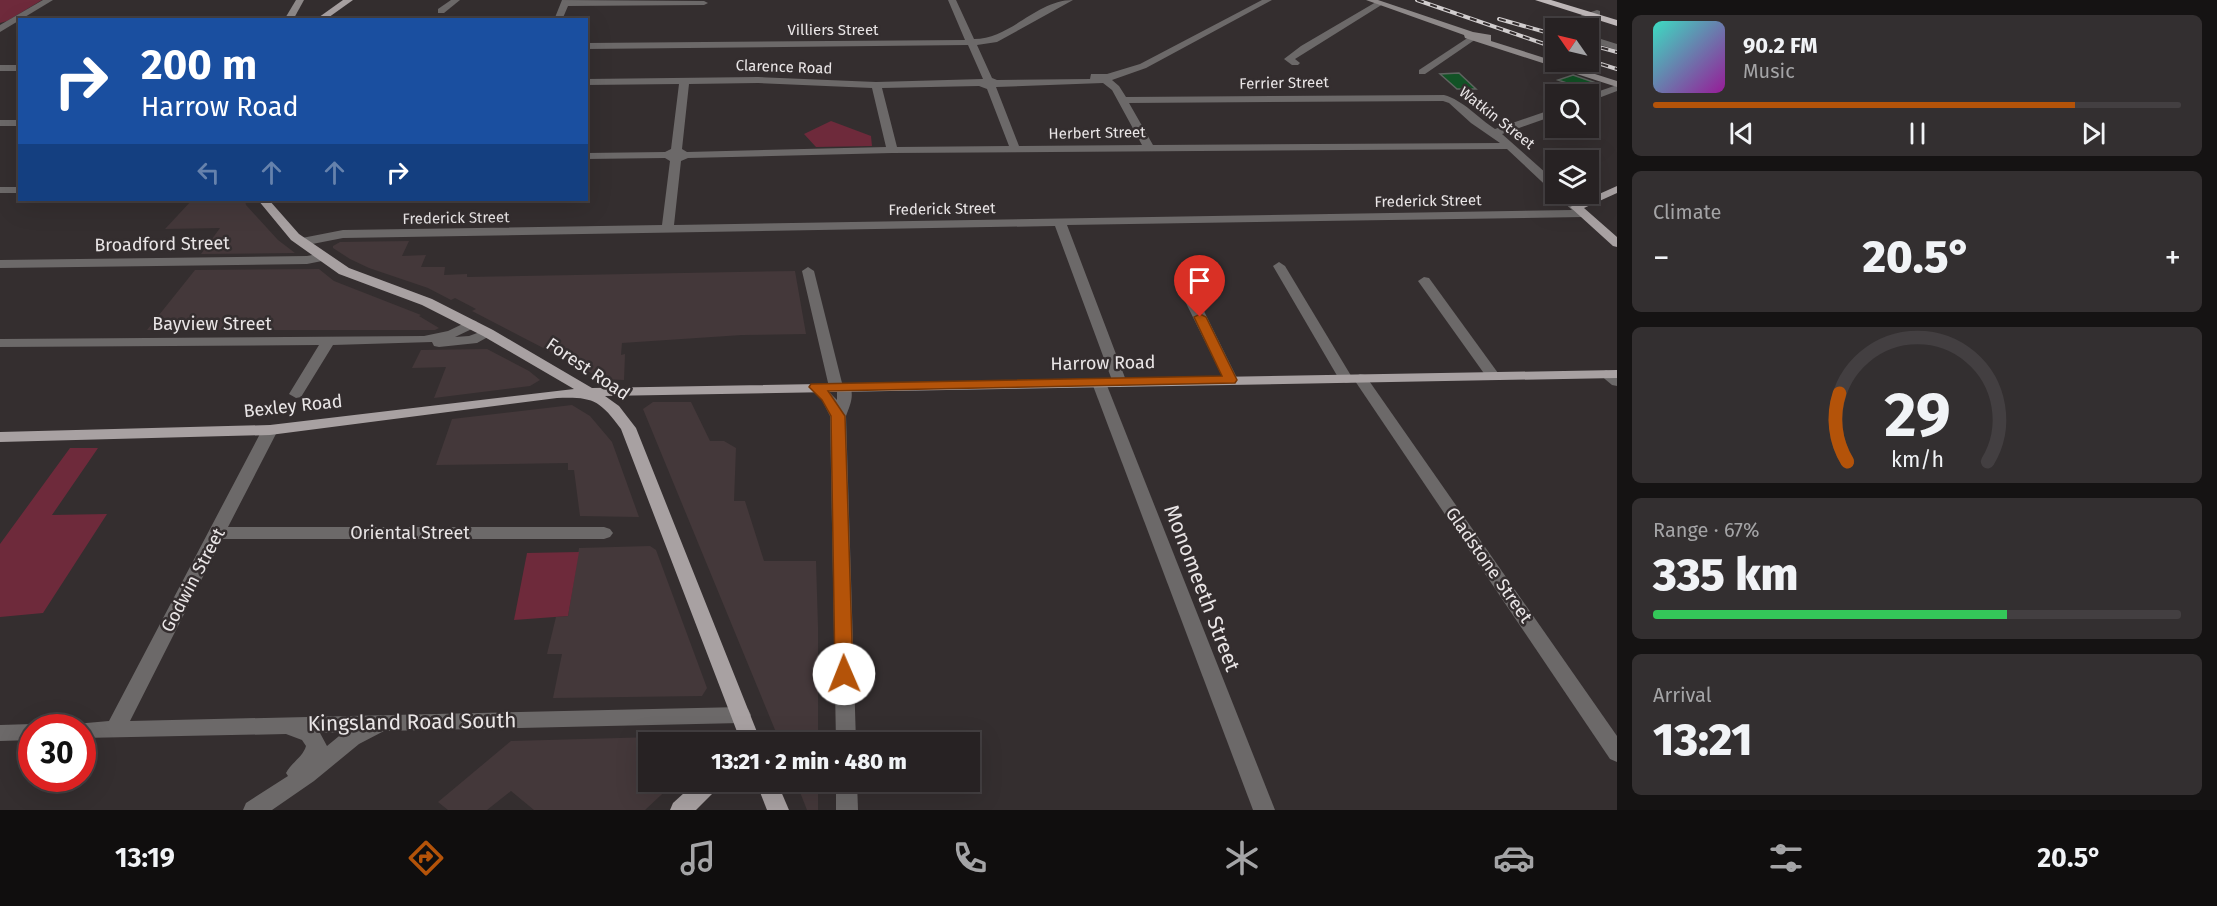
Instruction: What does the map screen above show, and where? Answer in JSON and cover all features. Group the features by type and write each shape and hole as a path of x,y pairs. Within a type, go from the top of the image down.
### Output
{"highway":[{"path":"1540,0 1594,14"},
{"path":"1552,0 1617,21"}],"main road":[{"path":"322,18 349,0"},
{"name":"Frederick Street","path":"1579,210 1617,189"},
{"name":"Forest Road","path":"264,201 302,242 350,274 427,303 471,324 614,409 628,428 747,732"},
{"path":"1579,210 1617,243"},
{"name":"Harrow Road","path":"589,393 1353,378 1613,377"},
{"name":"Bexley Road","path":"0,437 270,430 557,394 589,393"},
{"path":"681,810 700,792"},
{"path":"770,792 778,810"}],"street":[{"path":"19,18 49,0"},
{"path":"288,18 300,0"},
{"path":"441,11 456,0"},
{"path":"952,0 1016,149"},
{"name":"Villiers Street","path":"588,46 970,43 994,40 1042,12 1069,0"},
{"path":"1107,79 1143,66 1268,0"},
{"path":"559,18 566,2 704,3"},
{"path":"1295,63 1289,59 1375,2 1617,86"},
{"path":"1587,18 1594,14"},
{"path":"1422,72 1471,36"},
{"path":"1599,41 1617,47"},
{"path":"0,68 18,68"},
{"path":"1107,79 1124,100 1149,148"},
{"name":"Clarence Road","path":"588,82 758,80 876,85 1080,82 1107,79"},
{"path":"668,229 684,81"},
{"path":"876,85 892,150"},
{"path":"1599,94 1617,86"},
{"name":"Ferrier Street","path":"1124,100 1444,98"},
{"name":"Watkin Street","path":"1444,98 1453,101 1475,121 1494,133 1545,179"},
{"path":"1485,146 1494,133 1545,115"},
{"path":"0,123 18,123"},
{"name":"Herbert Street","path":"588,156 892,150 1509,146"},
{"path":"0,190 18,190"},
{"path":"1572,204 1579,210"},
{"name":"Frederick Street","path":"302,242 343,234 1060,223 1579,210"},
{"path":"1060,223 1120,383"},
{"name":"Broadford Street","path":"0,264 296,261 323,257"},
{"name":"Gladstone Street","path":"1279,266 1353,378 1617,753"},
{"path":"808,271 845,398 838,416 846,732"},
{"path":"1424,281 1493,376"},
{"path":"1191,299 1231,380"},
{"name":"Bayview Street","path":"0,344 424,340 452,334 471,324"},
{"name":"Bayview Street","path":"424,340 435,343 463,342 488,333"},
{"path":"296,394 328,342"},
{"name":"Monomeeth Street","path":"1099,383 1264,810"},
{"path":"816,387 828,398 838,416"},
{"name":"Godwin Street","path":"115,729 270,430"},
{"name":"Oriental Street","path":"217,533 603,532"},
{"name":"Kingsland Road South","path":"96,730 741,715"},
{"path":"256,808 307,775 362,732 372,727 401,722"},
{"path":"247,727 300,730 312,737 317,745 310,760 256,808"},
{"path":"0,733 18,732"},
{"path":"847,792 847,810"}],"shaded area":[{"path":"0,0 42,0 0,23"},
{"path":"831,121 871,136 872,146 816,147 804,134"},
{"path":"191,201 245,201 246,205 278,240 295,253 201,254 220,228 165,229"},
{"path":"409,241 402,256 426,255 421,267 445,267 444,275 467,274 467,277 795,271 806,334 742,335 622,343 621,355 625,354 624,380 603,379 472,311 476,309 455,298 451,300 428,288 369,268 333,248 340,242"},
{"path":"319,269 334,281 421,315 419,316 439,328 435,330 147,330 195,270"},
{"path":"487,349 529,371 540,380 530,386 434,398 446,367 412,368 421,350"},
{"path":"653,402 691,402 710,441 724,441 736,448 734,501 745,501 764,561 816,561 818,732 776,732 643,409"},
{"path":"572,405 590,416 612,442 639,517 580,516 574,470 568,470 568,463 436,465 452,419"},
{"path":"70,448 98,448 52,515 107,514 43,613 0,617 0,544"},
{"path":"650,546 656,550 707,688 702,696 553,698 562,654 547,654 556,617 568,616 579,548"},
{"path":"579,552 568,616 514,620 527,553"},
{"path":"638,737 638,792 664,792 645,810 534,810 511,791 487,810 448,810 438,802 511,741"},
{"path":"800,792 818,792 818,810 807,810"}],"building":[{"path":"1459,73 1476,89 1457,89 1440,74"},
{"path":"1573,75 1599,84 1570,84 1558,80"}],"railway":[{"path":"1417,0 1545,44"},
{"path":"1499,19 1545,32"},
{"path":"1599,47 1617,52"},
{"path":"1599,63 1617,69"}],"route":[{"path":"844,674 838,416 828,398 816,387 1231,380 1200,317"}]}
